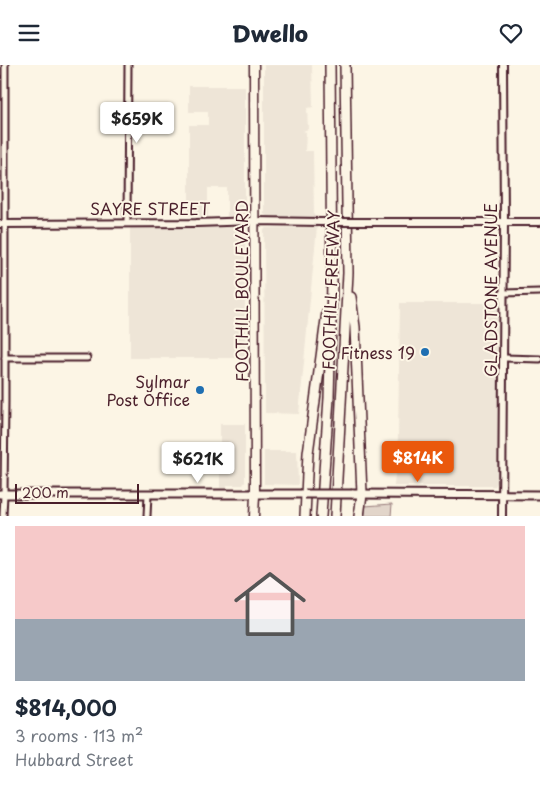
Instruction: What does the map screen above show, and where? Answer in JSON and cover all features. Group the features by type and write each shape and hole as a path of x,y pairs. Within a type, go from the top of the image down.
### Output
{"highway":[{"name":"FOOTHILL FREEWAY","path":"321,516 329,398 332,283 330,65"},
{"name":"FOOTHILL FREEWAY","path":"335,516 348,273 345,65"},
{"path":"348,273 355,327 362,494 358,516"},
{"path":"305,516 305,494 314,404 332,283"}],"main road":[{"name":"FOOTHILL BOULEVARD","path":"254,65 254,516"},
{"path":"2,494 540,495"}],"street":[{"path":"3,516 5,358 2,315 2,160 5,65"},
{"path":"127,222 128,65"},
{"name":"GLADSTONE AVENUE","path":"502,516 504,495 504,65"},
{"name":"SAYRE STREET","path":"3,224 254,221 540,222"},
{"path":"503,293 540,292"},
{"path":"5,358 87,358"},
{"path":"504,358 540,359"},
{"path":"147,516 148,495"}],"shaded area":[{"path":"264,65 312,65 313,107 307,108 308,129 303,131 306,132 305,151 313,151 314,217 268,217 264,214"},
{"path":"189,86 245,86 245,214 242,216 227,216 227,188 208,188 208,216 189,216 189,125 208,125 208,112 189,112"},
{"path":"130,227 242,227 245,229 245,358 130,358"},
{"path":"317,227 299,414 265,413 264,230 266,228"},
{"path":"400,303 498,303 498,481 495,486 394,486 398,437"},
{"path":"220,424 245,424 245,482 243,485 227,485 227,488 220,488"},
{"path":"264,451 297,451 298,485 264,484"},
{"path":"392,504 391,516 365,516 365,506"}],"place":[{"name":"Fitness 19","path":"425,352"},
{"name":"Sylmar Post Office","path":"200,390"}]}
